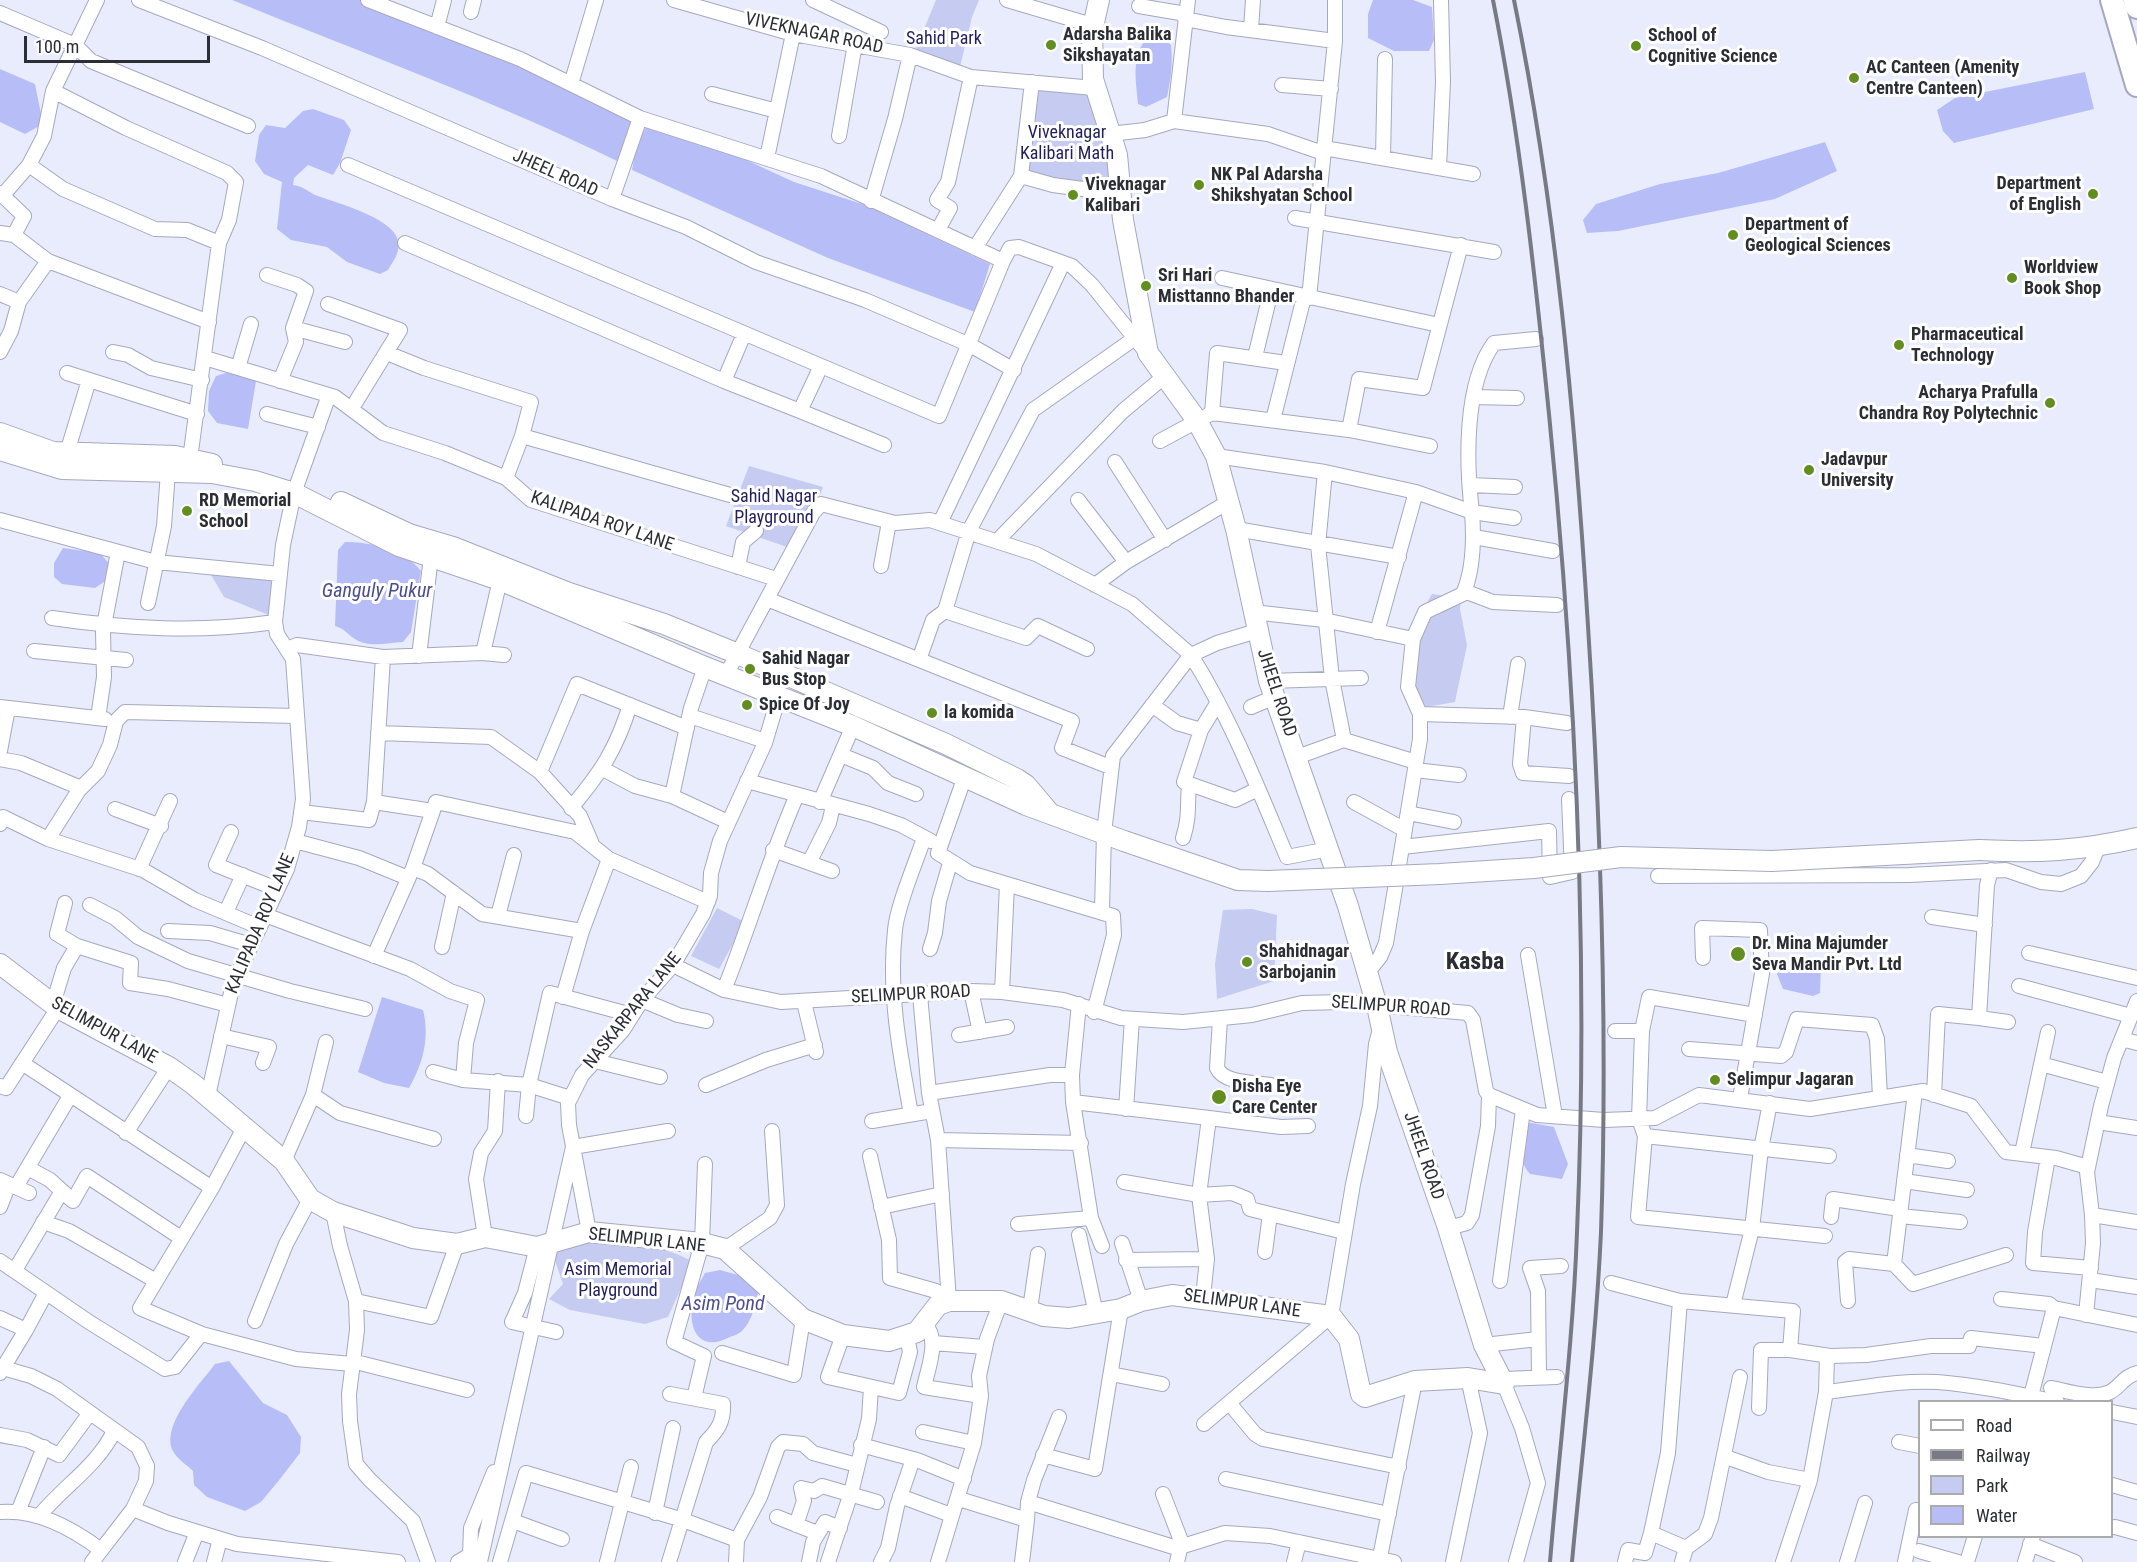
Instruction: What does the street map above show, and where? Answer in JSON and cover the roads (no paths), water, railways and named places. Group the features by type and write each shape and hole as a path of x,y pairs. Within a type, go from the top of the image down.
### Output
{"main road":[{"name":"JHEEL ROAD","path":"1099,0 1092,25 1094,88 1120,167 1120,194 1148,353 1165,376 1204,416 1230,501 1255,622 1272,689 1329,849 1368,972 1387,1052 1448,1228 1484,1345 1504,1382"},
{"path":"2112,0 2137,85"},
{"path":"2135,0 2137,7"},
{"path":"1,449 28,444 61,458 175,456 296,487 409,534 453,547 569,593 664,624 738,654 946,744 1017,779 1026,785 1048,812"},
{"path":"1,449 168,472 212,473 296,487 399,546 500,580 705,667 853,726 1018,801 1124,841 1238,880 1268,881 1440,874 1534,868 1621,857 1773,861 1962,850 2043,853 2089,848 2137,838"},
{"name":"SELIMPUR LANE","path":"0,964 56,1006 169,1067 208,1096"},
{"path":"208,1096 284,1161 310,1199 333,1212"},
{"name":"SELIMPUR LANE","path":"333,1212 413,1238 457,1244 485,1237 537,1247 589,1232 702,1243 725,1250 803,1319 843,1335 889,1341 907,1337"},
{"name":"SELIMPUR LANE","path":"946,1302 1001,1301 1055,1318 1096,1314 1172,1295 1203,1297 1330,1316"},
{"path":"907,1337 917,1332 925,1324 938,1305 946,1302"},
{"path":"1330,1316 1349,1340 1362,1396 1415,1381 1468,1378 1504,1382"}],"street":[{"path":"14,235 24,216 2,194 29,165 44,136 53,91 97,0"},
{"name":"JHEEL ROAD","path":"140,0 262,48 612,199 686,227 756,262 865,300 970,345 1014,370"},
{"path":"368,0 520,59 640,118 821,176 1003,261"},
{"path":"437,27 444,0"},
{"path":"571,84 596,0"},
{"name":"VIVEKNAGAR ROAD","path":"674,0 793,34 910,55 971,77 1094,88"},
{"path":"813,0 881,32"},
{"path":"1251,30 1253,0"},
{"path":"1273,420 1286,363 1306,297 1318,220 1335,41 1335,0"},
{"path":"1439,168 1443,82 1441,0"},
{"path":"1011,1 1092,25"},
{"path":"1139,6 1186,11 1251,30 1335,41"},
{"path":"1174,121 1186,11"},
{"path":"0,13 75,45 91,61 248,126"},
{"path":"767,158 793,34"},
{"path":"839,136 855,44"},
{"path":"871,201 895,119 910,55"},
{"path":"1383,158 1385,59"},
{"path":"938,230 950,208 938,200 948,182 971,77"},
{"path":"975,248 1021,176 1032,82"},
{"path":"1282,85 1331,89"},
{"path":"53,91 234,178 236,182 229,220 219,243 190,459"},
{"path":"712,94 777,111"},
{"path":"612,199 640,118"},
{"path":"1110,134 1145,130 1174,121 1268,134 1323,151 1383,158 1473,174"},
{"path":"29,165 63,189 155,229 188,230 219,243"},
{"path":"348,165 939,416 1010,248 1019,247 1072,266 1092,285 1148,353"},
{"path":"1021,176 1053,185 1120,194"},
{"path":"1295,218 1318,220 1494,252"},
{"path":"0,232 14,235 48,261 209,322"},
{"path":"405,243 724,381 884,445"},
{"path":"1349,430 1359,379 1423,388 1461,245"},
{"path":"0,352 11,331 19,302 48,261"},
{"path":"940,523 1063,262"},
{"path":"267,275 297,285 306,291 293,328 296,342 280,381"},
{"path":"1222,278 1271,291 1439,325"},
{"path":"1255,357 1271,291"},
{"path":"0,294 19,302"},
{"path":"328,304 400,330 352,408"},
{"path":"238,368 251,324"},
{"path":"293,328 345,342"},
{"path":"724,381 744,334"},
{"path":"919,660 933,620 945,611 969,531 1032,410 1135,338"},
{"path":"1368,972 1380,957 1386,943 1420,739 1420,714 1408,687 1413,639 1425,612 1461,596 1464,591 1474,537 1470,408 1482,366 1494,343 1536,339"},
{"path":"113,352 128,356 151,368 202,380"},
{"path":"387,353 424,368 531,402 507,478"},
{"path":"1204,416 1217,353 1286,363"},
{"name":"KALIPADA ROY LANE","path":"205,358 329,395 352,408 383,433 444,453 507,478 531,500 776,579"},
{"path":"800,411 821,366"},
{"path":"67,373 197,414"},
{"path":"997,541 1123,411 1165,376"},
{"path":"61,458 89,381"},
{"path":"52,618 104,625 194,630 227,629 275,622 280,574 296,487 329,395"},
{"path":"1473,397 1516,398"},
{"path":"267,414 318,427"},
{"path":"1160,441 1204,416 1273,420 1349,430 1430,446"},
{"path":"0,426 28,444"},
{"path":"522,436 730,495"},
{"path":"1216,456 1325,472 1416,492 1472,512 1514,518"},
{"path":"1115,462 1165,540"},
{"path":"148,603 164,526 168,472"},
{"path":"1325,472 1318,544 1324,620 1332,679 1344,740"},
{"path":"1471,485 1515,487"},
{"path":"1377,632 1416,492"},
{"path":"1078,500 1126,562"},
{"path":"1095,585 1126,562 1230,501"},
{"path":"726,675 776,579 813,513 821,504 889,522 930,520 969,531 1036,554 1132,604 1191,655 1218,702 1287,857 1329,849"},
{"path":"0,520 156,562 280,574"},
{"path":"881,566 889,522"},
{"path":"1236,530 1399,557"},
{"path":"738,567 743,542 756,531"},
{"path":"1474,537 1553,551"},
{"path":"98,718 104,677 104,625 118,552"},
{"path":"419,656 431,557"},
{"path":"483,653 500,580"},
{"path":"1464,591 1493,603 1557,606"},
{"path":"767,599 1072,722 1062,748 1110,767"},
{"path":"945,611 1026,638 1038,626 1088,649"},
{"path":"1102,910 1104,833 1113,756 1191,655 1255,622 1324,620 1413,639"},
{"name":"KALIPADA ROY LANE","path":"208,1096 228,1005 237,976 287,869 302,812 303,790 293,659 277,634 275,622"},
{"path":"288,649 297,645 383,657 483,653 504,655"},
{"path":"34,651 126,660"},
{"path":"302,812 369,820 374,802 383,657"},
{"path":"1518,663 1517,717 1520,764 1523,773 1569,776"},
{"path":"672,796 688,722 705,667"},
{"path":"1251,707 1272,689 1332,679 1361,678"},
{"path":"540,772 577,684 630,705 765,741"},
{"name":"NASKARPARA LANE","path":"589,1232 569,1125 570,1098 582,1075 632,1015 642,999 673,965 708,902 711,873 728,822 765,741 779,696"},
{"path":"1218,702 1201,730 1184,782 1235,800 1258,789"},
{"path":"572,808 603,769 620,737 630,705"},
{"path":"1152,705 1177,723 1201,730"},
{"path":"0,751 4,707 116,721"},
{"path":"48,839 81,788 98,771 110,746 116,721 125,712 296,716"},
{"path":"1420,714 1517,717 1567,723"},
{"path":"810,861 829,823 827,804 841,755 853,726"},
{"path":"378,733 491,736 540,772 580,816 592,845"},
{"path":"1297,757 1344,740 1416,766 1459,775"},
{"path":"841,755 873,768 888,783 916,794"},
{"path":"0,759 21,762 81,788"},
{"path":"603,769 635,786 672,796 728,822"},
{"path":"965,776 938,853 950,863 1007,885 1102,910 1113,916 1115,927 1094,1012"},
{"path":"747,781 869,814 901,825 941,845"},
{"path":"1183,838 1190,818 1187,804 1189,784"},
{"path":"724,990 748,930 773,850 797,795"},
{"path":"1402,847 1549,831 1550,877 1572,872 1569,799"},
{"path":"139,868 161,826 170,801"},
{"path":"374,802 433,811"},
{"path":"374,956 411,873 436,802 575,832 609,859 708,902"},
{"path":"1354,802 1405,830"},
{"path":"115,809 161,826"},
{"path":"1408,813 1454,822"},
{"path":"0,824 3,817 48,839 139,868 195,900 226,912 374,956 410,969 450,991 477,1000 466,1042 463,1080"},
{"path":"231,832 216,865 277,889"},
{"path":"911,1114 898,1044 894,994 895,928 924,838"},
{"path":"295,841 411,873 428,874 482,914 582,930"},
{"path":"1658,876 1908,875 2006,870 2041,882 2061,884 2081,876 2092,862 2089,848"},
{"path":"773,850 810,861 832,871"},
{"path":"498,916 514,855"},
{"path":"563,997 582,930 609,859"},
{"path":"930,949 935,933 939,901 950,863"},
{"path":"1979,1018 1991,870"},
{"path":"226,912 243,875"},
{"path":"1002,992 1007,885"},
{"path":"442,947 454,893"},
{"path":"65,903 57,934 77,946 130,963 130,982 228,1005"},
{"path":"90,905 116,918 138,938 188,961 365,1009"},
{"path":"1932,917 1985,925"},
{"path":"1703,958 1702,928 1760,930 1762,974 1740,1098"},
{"path":"168,931 210,933 251,945"},
{"path":"0,1086 6,1088 56,1006 64,968 77,946"},
{"path":"2029,953 2137,978"},
{"path":"1528,955 1555,1116"},
{"name":"SELIMPUR ROAD","path":"673,965 724,990 781,1002 971,991 1002,992 1078,1004 1094,1012 1132,1019 1183,1022 1220,1019 1302,1003 1431,1009 1471,1014 1483,1086 1489,1095"},
{"path":"2019,986 2131,1016"},
{"path":"971,991 980,1032"},
{"path":"526,1116 529,1085 550,993 632,1015"},
{"path":"920,995 929,1093 938,1140 946,1302"},
{"path":"1755,1015 1649,997 1642,1030 1639,1119 1645,1136 1638,1217 1825,1236"},
{"path":"642,999 678,1016 706,1021"},
{"path":"2086,1315 2092,1215 2088,1169 2107,1082 2137,1001"},
{"path":"706,1085 766,1060 816,1050 804,1002"},
{"path":"1078,1004 1072,1075 1073,1102 1091,1218 1102,1246"},
{"path":"1934,1095 1938,1014 2008,1022"},
{"path":"1126,1109 1132,1019"},
{"path":"1220,1019 1217,1068 1220,1074 1227,1078 1271,1084"},
{"path":"1689,1049 1781,1056 1786,1052 1797,1019 1872,1025 1877,1039 1880,1097"},
{"path":"959,1035 1007,1027"},
{"path":"1204,1424 1330,1316 1344,1232 1370,1106 1376,1044 1381,1027"},
{"path":"1614,1030 1642,1030"},
{"path":"2022,1153 2048,1032"},
{"path":"221,1036 269,1047 263,1063"},
{"path":"2122,1039 2137,1043"},
{"path":"284,1161 313,1095 326,1042"},
{"path":"594,1061 660,1077"},
{"path":"22,1063 212,1188"},
{"path":"2042,1064 2107,1082"},
{"path":"126,1133 169,1067"},
{"path":"433,1072 463,1080 529,1085 570,1098"},
{"path":"929,1093 1050,1075 1072,1075"},
{"path":"485,1237 476,1179 481,1153 495,1131 498,1081"},
{"path":"1448,1228 1467,1222 1472,1215 1488,1126 1489,1095 1523,1110 1592,1120 1655,1118 1700,1095 1815,1108 1915,1092 1971,1106 2006,1152 2048,1157 2088,1169"},
{"path":"1894,1264 1915,1092"},
{"path":"313,1095 340,1113 434,1138"},
{"path":"0,1207 28,1168 70,1096"},
{"path":"1073,1102 1281,1127 1308,1126"},
{"path":"1733,1305 1752,1229 1761,1149 1770,1103"},
{"path":"1500,1281 1523,1110"},
{"path":"872,1121 932,1111"},
{"path":"1203,1297 1207,1259 1199,1195 1209,1118"},
{"path":"2098,1122 2137,1128"},
{"path":"245,1126 212,1188 140,1308 201,1334 296,1359 352,1363 467,1390"},
{"path":"484,1560 573,1147 668,1131"},
{"path":"725,1250 770,1218 777,1205 772,1131"},
{"path":"1645,1136 1829,1156"},
{"path":"938,1140 1081,1143"},
{"path":"1907,1155 1948,1161"},
{"path":"870,1156 889,1240 892,1281 936,1291 946,1302"},
{"path":"2048,1157 2035,1232 2033,1263 2090,1274 2137,1287"},
{"path":"693,1398 704,1356 674,1342 702,1243 705,1164"},
{"path":"28,1168 50,1180 73,1201 87,1176 181,1238"},
{"path":"1904,1181 1967,1190"},
{"path":"1124,1182 1199,1195 1240,1195 1247,1199 1250,1209 1254,1212 1344,1232"},
{"path":"15,1270 62,1191"},
{"path":"881,1207 942,1194"},
{"path":"255,1321 286,1244 310,1199"},
{"path":"1831,1217 1833,1199 1960,1222"},
{"path":"333,1212 356,1301 357,1330 352,1363 350,1421 356,1464 413,1521 428,1562"},
{"path":"1265,1252 1270,1214"},
{"path":"2092,1215 2137,1222"},
{"path":"1018,1224 1091,1218"},
{"path":"43,1222 69,1231 156,1281"},
{"path":"1079,1235 1096,1314"},
{"path":"1122,1243 1141,1301"},
{"path":"356,1301 431,1317 457,1244"},
{"path":"537,1247 525,1293 512,1322 556,1332"},
{"path":"1030,1309 1038,1254"},
{"path":"1848,1301 1845,1262 1849,1259 1894,1264 1913,1284 2006,1255"},
{"path":"1126,1260 1207,1259"},
{"path":"0,1261 165,1369 175,1367 201,1334"},
{"path":"1539,1377 1538,1291 1530,1268 1561,1266"},
{"path":"1611,1283 1680,1301 1793,1311 1790,1350"},
{"path":"46,1293 2,1370 31,1376 57,1389 138,1447 147,1466 146,1481 133,1509 92,1562"},
{"path":"2001,1299 2049,1304 2055,1308 2137,1325"},
{"path":"938,1562 951,1515 959,1499 974,1443 981,1396 979,1376 985,1347 1001,1301"},
{"path":"1625,1562 1628,1550 1645,1553 1668,1454 1680,1301"},
{"path":"2031,1396 2055,1308"},
{"path":"1043,1455 1095,1469 1121,1309"},
{"path":"0,1318 26,1330"},
{"path":"722,1353 794,1375 803,1319"},
{"path":"925,1324 930,1329 933,1343 924,1387 981,1396"},
{"path":"843,1335 828,1377 899,1393 910,1352 907,1337"},
{"path":"1759,1408 1761,1350 1790,1350 1827,1356 1866,1355 1931,1346 1969,1346 1971,1338 2044,1346"},
{"path":"1484,1345 1538,1339"},
{"path":"933,1343 985,1347"},
{"path":"1783,1562 1810,1480 1826,1392 1827,1356"},
{"path":"2051,1388 2096,1395 2111,1392 2119,1382 2137,1373"},
{"path":"1111,1374 1162,1384"},
{"path":"1516,1562 1538,1483 1504,1382 1557,1377"},
{"path":"1682,1562 1686,1548 1705,1534 1712,1518 1726,1457 1740,1377"},
{"path":"1453,1562 1480,1433 1468,1378"},
{"path":"1379,1561 1415,1381"},
{"path":"1826,1392 1859,1389 1871,1384 1936,1382 2052,1400"},
{"path":"828,1562 851,1493 869,1419 871,1387"},
{"path":"669,1562 706,1442 716,1432 723,1418 723,1404 670,1394"},
{"path":"1230,1404 1263,1439 1399,1467"},
{"path":"2113,1412 2137,1417"},
{"path":"0,1435 27,1440 59,1455 90,1413"},
{"path":"1022,1562 1028,1502 1043,1455 1059,1417"},
{"path":"484,1560 474,1518 510,1428"},
{"path":"655,1513 673,1428"},
{"path":"40,1515 58,1493 106,1448 114,1431"},
{"path":"923,1432 974,1443"},
{"path":"736,1562 737,1540 760,1497 778,1447 783,1442 803,1444 813,1454 857,1465"},
{"path":"1899,1442 1918,1446"},
{"path":"861,1445 913,1459 964,1479"},
{"path":"18,1512 44,1447"},
{"path":"1726,1457 1768,1472 1810,1480"},
{"path":"881,1562 888,1548 900,1496 913,1459"},
{"path":"607,1562 624,1504 631,1467"},
{"path":"484,1560 513,1521 526,1473 683,1520 737,1540"},
{"path":"1226,1479 1389,1514"},
{"path":"2113,1485 2137,1492"},
{"path":"796,1525 804,1501 801,1488 814,1491 822,1486 877,1502"},
{"path":"1163,1494 1180,1552"},
{"path":"900,1496 951,1515"},
{"path":"959,1499 1027,1520"},
{"path":"1028,1502 1180,1552 1225,1533 1270,1536 1379,1561 1394,1562"},
{"path":"1847,1562 1865,1503"},
{"path":"133,1509 237,1544 398,1562"},
{"path":"1905,1562 1916,1510 1918,1510"},
{"path":"0,1512 40,1515 85,1538 101,1550"},
{"path":"777,1517 817,1533"},
{"path":"513,1521 562,1539"},
{"path":"809,1562 817,1533 825,1522 840,1528"},
{"path":"2115,1527 2137,1533"},
{"path":"185,1562 197,1532"},
{"path":"1651,1533 1686,1548"},
{"path":"1967,1562 1974,1538"},
{"path":"214,1562 220,1539"},
{"path":"2025,1562 2032,1540 2071,1561"},
{"path":"1294,1562 1299,1542"},
{"path":"1919,1551 1958,1562"}],"water":[{"path":"232,0 373,0 518,61 631,121 619,162 475,97"},
{"path":"1373,0 1413,0 1432,7 1434,40 1429,51 1394,51 1368,38 1368,14"},
{"path":"1161,36 1171,45 1171,71 1167,97 1146,107 1138,104 1136,62 1146,39"},
{"path":"0,69 35,84 43,124 25,134 0,122"},
{"path":"2085,72 2094,109 1954,143 1943,131 1937,110 1955,98"},
{"path":"313,109 344,120 351,130 340,163 333,175 308,165 294,178 293,185 363,212 386,225 393,232 399,244 397,252 388,270 380,274 347,262 327,247 291,240 277,229 282,182 264,174 255,161 259,135 266,125 285,128 303,111"},
{"path":"648,123 690,134 794,182 865,205 990,264 975,312 828,258 632,170 636,147"},
{"path":"1825,142 1837,171 1775,199 1618,231 1587,233 1583,220 1596,204 1660,184 1718,173"},
{"path":"229,372 256,381 248,429 217,423 208,411 209,391 216,376"},
{"name":"Ganguly Pukur","path":"345,542 365,543 386,548 405,557 421,571 411,632 403,642 379,644 360,642 335,626 338,550"},
{"path":"63,548 100,553 111,566 107,580 95,588 62,584 54,577 54,563"},
{"path":"1810,957 1821,963 1820,993 1813,996 1783,989 1777,974 1783,965 1795,959"},
{"path":"382,997 423,1010 426,1030 424,1050 409,1088 384,1083 358,1072"},
{"path":"1526,1122 1554,1127 1568,1164 1562,1179 1530,1174 1526,1168 1521,1149"},
{"name":"Asim Pond","path":"720,1270 738,1275 759,1288 746,1327 736,1335 710,1342 697,1335 694,1328 693,1299 705,1273"},
{"path":"229,1361 263,1403 287,1415 301,1437 300,1453 261,1502 245,1511 207,1497 194,1485 193,1471 174,1454 170,1441 177,1417 192,1393 215,1364"}],"railway":[{"path":"1493,0 1519,154 1544,362 1566,618 1578,822 1581,1027 1577,1232 1569,1356 1550,1562"},
{"path":"1514,0 1541,155 1570,390 1588,626 1600,853 1604,1080 1601,1232 1592,1356 1572,1562"}],"place":[{"name":"Adarsha Balika Sikshayatan","path":"1051,45"},
{"name":"School of Cognitive Science","path":"1636,46"},
{"name":"AC Canteen (Amenity Centre Canteen)","path":"1854,78"},
{"name":"NK Pal Adarsha Shikshyatan School","path":"1199,185"},
{"name":"Department of English","path":"2093,194"},
{"name":"Viveknagar Kalibari","path":"1073,195"},
{"name":"Department of Geological Sciences","path":"1733,235"},
{"name":"Worldview Book Shop","path":"2012,278"},
{"name":"Sri Hari Misttanno Bhander","path":"1146,286"},
{"name":"Pharmaceutical Technology","path":"1899,345"},
{"name":"Acharya Prafulla Chandra Roy Polytechnic","path":"2050,403"},
{"name":"Jadavpur University","path":"1809,470"},
{"name":"RD Memorial School","path":"187,511"},
{"name":"Sahid Nagar Bus Stop","path":"750,669"},
{"name":"Spice Of Joy","path":"747,705"},
{"name":"la komida","path":"932,713"},
{"name":"Dr. Mina Majumder Seva Mandir Pvt. Ltd","path":"1738,954"},
{"name":"Shahidnagar Sarbojanin","path":"1247,962"},
{"name":"Selimpur Jagaran","path":"1715,1080"},
{"name":"Disha Eye Care Center","path":"1219,1097"}],"district":[{"name":"Kasba","path":"1475,963"}],"park label":[{"name":"Sahid Park","path":"944,39"},
{"name":"Viveknagar Kalibari Math","path":"1067,143"},
{"name":"Sahid Nagar Playground","path":"774,507"},
{"name":"Asim Memorial Playground","path":"618,1280"}]}
